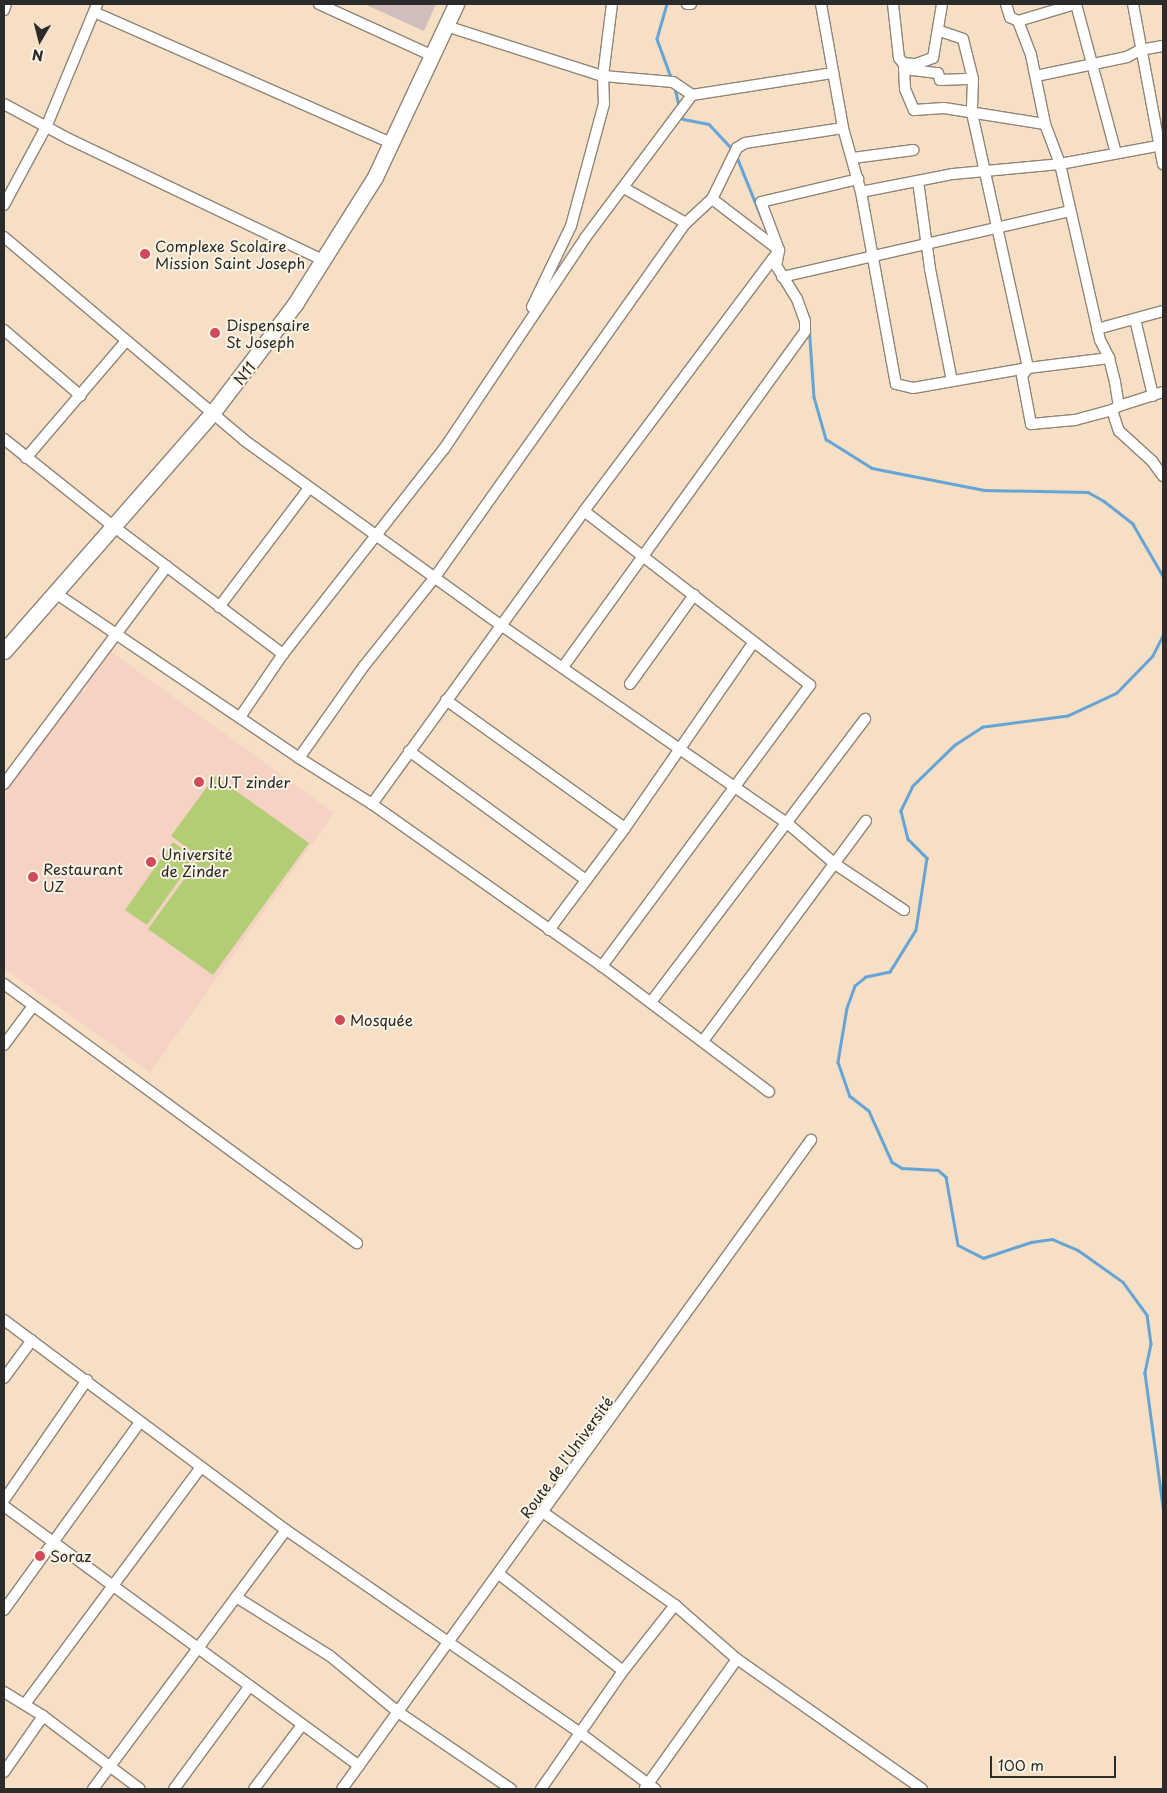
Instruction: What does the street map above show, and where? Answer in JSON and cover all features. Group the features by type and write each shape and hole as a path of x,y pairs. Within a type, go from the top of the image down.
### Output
{"main road":[{"name":"N11","path":"4,651 213,412 268,343 325,261 391,143 434,56 456,4"}],"street":[{"path":"4,10 6,4"},
{"path":"319,4 434,56"},
{"path":"517,338 571,226 604,104 602,76 612,4"},
{"path":"821,4 843,128 853,158 861,192 896,384 913,388 1028,368 1109,358"},
{"path":"893,4 899,58 903,63 916,64"},
{"path":"904,69 934,58 940,31 942,4"},
{"path":"1006,4 1010,17 1018,20 1076,4 1094,64 1116,153"},
{"path":"1133,4 1140,50 1161,145 1163,164"},
{"path":"4,205 47,125 95,8 391,143"},
{"path":"1018,20 1036,76 1045,124 1060,164 1097,329 1109,358 1119,432 1152,461 1163,476"},
{"path":"446,26 602,76 673,82 692,95 833,73"},
{"path":"940,31 963,39 973,79 972,113 1000,229 1028,368 1022,376 1031,424 1075,420 1163,392"},
{"path":"1036,76 1127,57 1140,50 1163,46"},
{"path":"904,69 938,73 940,80 973,79"},
{"path":"904,69 905,89 914,110 944,108 1045,124"},
{"path":"240,717 283,654 378,534 470,412 517,338 585,238 692,95"},
{"path":"4,104 47,125 70,139 325,261"},
{"path":"299,758 364,666 435,577 686,223 712,199 735,151 745,143 843,128"},
{"path":"861,192 918,180 1060,164 1161,145"},
{"path":"853,158 913,150"},
{"path":"563,667 645,557 805,331 805,321 797,299 776,266 779,250 762,202 858,179"},
{"path":"918,180 952,381"},
{"path":"624,188 686,223"},
{"path":"712,199 779,250"},
{"path":"782,277 872,256 928,246 1070,211"},
{"path":"4,237 244,440 378,534 502,626 787,824 836,864 904,910"},
{"path":"372,804 408,751 502,626 584,511 779,250"},
{"path":"1097,329 1163,311"},
{"path":"1135,319 1153,396"},
{"path":"4,330 81,396"},
{"path":"26,458 81,396 126,341"},
{"path":"4,439 113,526 283,654"},
{"path":"219,607 310,488"},
{"path":"584,511 810,685 602,966"},
{"path":"4,784 167,566"},
{"path":"54,592 299,758 372,804 602,966 769,1092"},
{"path":"630,684 694,595"},
{"path":"549,930 680,751 754,642"},
{"path":"446,700 625,828"},
{"path":"650,1002 865,719"},
{"path":"408,751 586,880"},
{"path":"702,1041 836,864 866,821"},
{"path":"4,984 357,1243"},
{"path":"4,1046 34,1006"},
{"name":"Route de l'Université","path":"342,1789 544,1513 811,1140"},
{"path":"4,1320 286,1530 448,1645 580,1733 649,1787 737,1659"},
{"path":"4,1378 32,1340"},
{"path":"4,1500 87,1380"},
{"path":"4,1610 140,1422"},
{"path":"25,1704 112,1585 202,1467"},
{"path":"4,1506 359,1766"},
{"path":"544,1513 675,1605 737,1659 922,1789"},
{"path":"93,1789 286,1530"},
{"path":"499,1574 623,1671"},
{"path":"236,1597 330,1656 398,1712 511,1789"},
{"path":"541,1789 623,1671 675,1605"},
{"path":"174,1789 249,1686"},
{"path":"4,1692 43,1716 140,1789"},
{"path":"4,1772 43,1716"},
{"path":"254,1789 302,1725"}],"shaded area":[{"path":"364,4 436,4 424,31"},
{"name":"Université de Zinder","path":"110,651 334,813 150,1072 4,968 4,797 62,708 80,690 84,692 88,687 87,681"}],"green space":[{"path":"215,776 309,843 213,975 148,929 200,857 171,836"},
{"path":"173,842 195,858 147,925 125,910"}],"waterway":[{"path":"667,4 657,39 672,80"},
{"path":"675,88 679,106"},
{"path":"681,114 683,119 709,124 733,150"},
{"path":"737,157 762,219"},
{"path":"809,324 814,397 826,439 872,468 984,490 1088,492 1104,501 1133,524 1163,576"},
{"path":"1163,636 1153,656 1117,693 1068,716 983,727 955,745 913,786 901,811 908,839 927,858 916,930 890,972 866,977 855,986 847,1008 838,1062 850,1096 869,1111 892,1162 902,1168 938,1170 946,1177 958,1245 983,1258 1031,1242 1052,1239 1078,1250 1123,1282 1147,1315 1151,1344 1145,1373 1163,1507"}],"place":[{"name":"Complexe Scolaire Mission Saint Joseph","path":"145,254"},
{"name":"Dispensaire St Joseph","path":"215,333"},
{"name":"I.U.T zinder","path":"199,782"},
{"name":"Université de Zinder","path":"151,862"},
{"name":"Restaurant UZ","path":"33,877"},
{"name":"Mosquée","path":"340,1020"},
{"name":"Soraz","path":"40,1556"}]}
